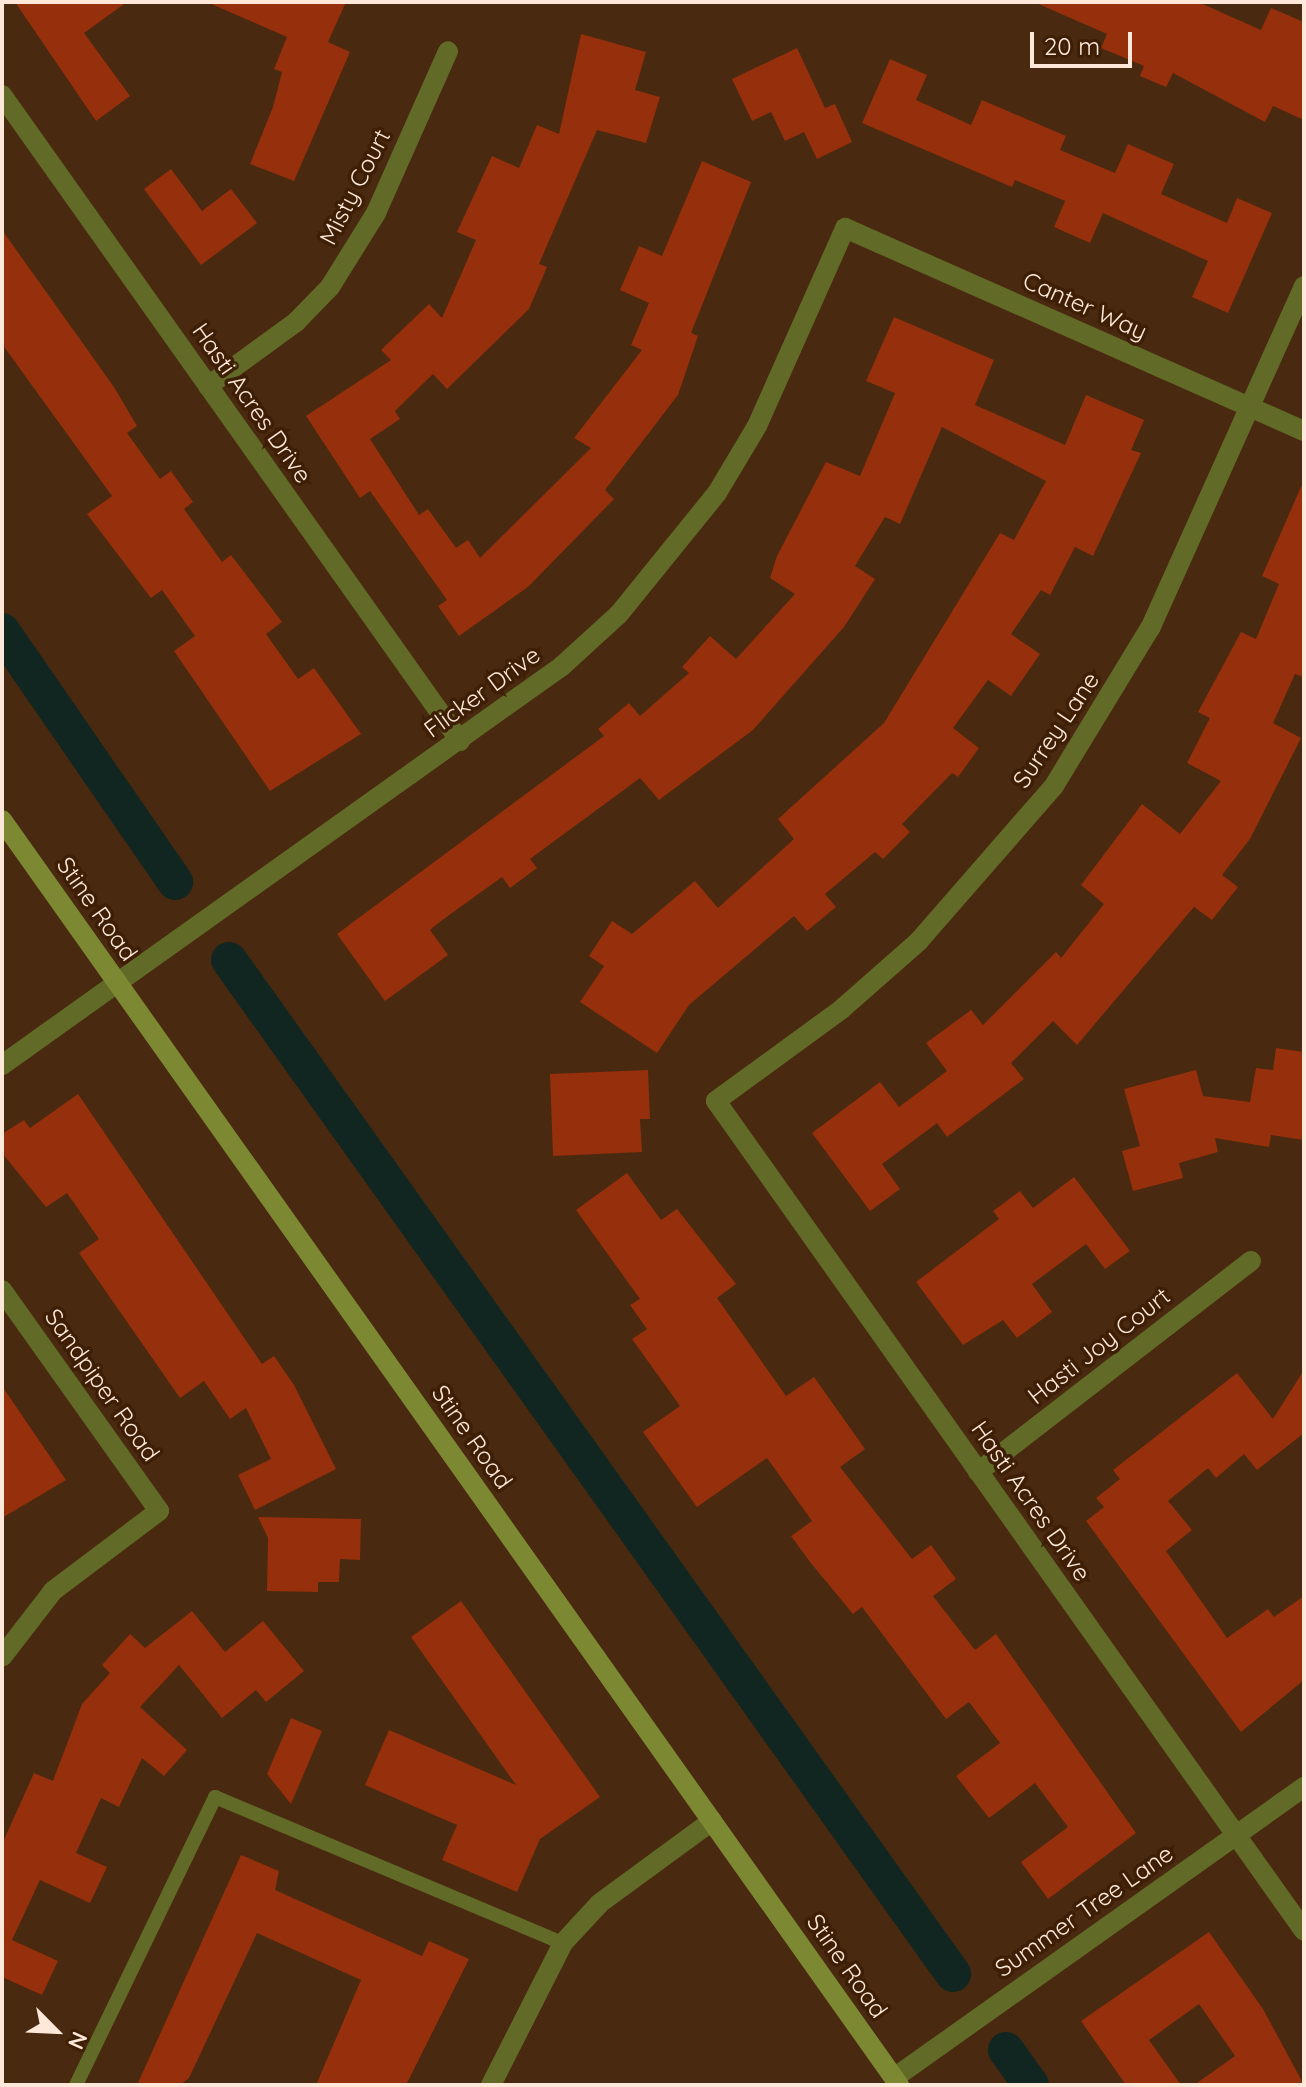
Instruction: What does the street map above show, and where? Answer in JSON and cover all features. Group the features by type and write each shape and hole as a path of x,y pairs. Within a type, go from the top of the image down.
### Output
{"street":[{"name":"Misty Court","path":"208,386 296,322 330,287 376,213 448,51"},
{"name":"Hasti Acres Drive","path":"2,95 460,741"},
{"name":"Canter Way","path":"845,228 1304,431"},
{"name":"Flicker Drive","path":"2,1065 562,666 672,556 757,426 845,228"},
{"name":"Surrey Lane","path":"716,1101 842,1009 919,941 1054,786 1150,628 1304,286"},
{"name":"Stine Road","path":"2,820 896,2082"},
{"name":"Hasti Acres Drive","path":"716,1101 1304,1931"},
{"name":"Hasti Joy Court","path":"978,1472 1251,1261"},
{"name":"Sandpiper Road","path":"2,1290 159,1511 53,1591 2,1657"},
{"name":"Summer Tree Lane","path":"896,2082 1304,1787"},
{"path":"491,2085 563,1943 600,1903 712,1821"}],"lane":[{"path":"76,2085 215,1797 563,1943"}],"building":[{"path":"15,2 127,2 84,33 130,96 96,121"},
{"path":"207,2 346,2 328,42 350,52 294,181 250,164 273,107 282,72 274,69 287,37"},
{"path":"1034,2 1198,2 1261,30 1271,8 1304,22 1304,120 1273,106 1265,122 1173,73 1166,87 1140,76 1144,66 1101,48 1107,34"},
{"path":"581,34 646,52 635,90 660,97 646,143 597,130 539,264 547,267 529,309 447,389 433,374 395,411 400,419 370,439 419,515 428,509 456,548 468,540 480,558 591,448 574,438 642,350 631,345 649,303 620,290 639,246 662,256 702,161 751,182 691,333 698,336 678,395 605,490 614,499 528,587 459,636 438,606 447,600 370,491 360,498 306,416 391,360 381,350 429,304 442,318 476,240 457,232 492,156 519,168 537,125 559,134"},
{"path":"797,48 825,108 835,104 852,142 817,159 804,132 785,141 771,112 752,121 732,79"},
{"path":"890,59 927,75 916,100 971,125 982,100 1066,136 1060,150 1115,173 1128,144 1174,164 1161,194 1227,223 1237,198 1272,213 1228,313 1192,297 1208,261 1103,213 1090,243 1054,227 1065,201 1015,180 1012,187 862,123"},
{"path":"171,169 202,211 231,189 257,223 201,265 144,189"},
{"path":"2,230 114,387 137,426 127,433 160,479 171,471 193,502 184,509 222,562 231,555 282,622 266,634 298,679 314,668 361,734 270,791 174,651 195,636 162,590 151,598 87,514 112,496 2,344"},
{"path":"894,317 994,360 975,405 1065,445 1086,395 1144,420 1131,450 1141,453 1093,556 1075,547 1050,595 1041,590 1011,634 1040,654 1011,696 988,680 953,728 979,748 958,777 952,773 902,824 910,832 883,859 875,852 825,894 836,907 807,931 794,916 689,1005 657,1053 580,1002 604,966 589,956 612,921 632,934 695,881 718,908 794,839 778,819 884,723 1000,533 1014,540 1046,481 942,427 900,524 885,517 855,566 875,579 844,627 753,730 659,800 640,778 530,859 537,868 510,888 502,877 441,921 430,930 448,955 385,1001 337,934 604,736 598,729 629,703 640,716 689,673 682,667 710,636 736,659 795,594 770,578 777,556 826,462 860,476 895,393 866,381"},
{"path":"1304,480 1304,677 1295,674 1273,723 1301,738 1250,839 1222,875 1238,887 1212,920 1194,907 1077,1045 1053,1021 1011,1063 1024,1079 947,1137 937,1123 882,1164 900,1189 870,1211 812,1133 880,1082 899,1107 947,1071 926,1043 971,1010 983,1025 1056,952 1061,958 1104,904 1081,885 1142,804 1180,834 1221,781 1187,763 1210,718 1198,712 1241,632 1256,639 1279,584 1262,576"},
{"path":"1276,1048 1304,1052 1304,1140 1271,1135 1269,1147 1215,1138 1218,1152 1179,1163 1183,1178 1133,1191 1122,1151 1140,1146 1124,1089 1196,1070 1203,1096 1250,1102 1256,1068 1273,1070"},
{"path":"648,1070 650,1119 640,1119 642,1152 553,1156 550,1074"},
{"path":"78,1094 262,1364 274,1356 294,1385 336,1469 255,1510 238,1475 271,1459 246,1408 230,1419 204,1381 180,1398 79,1253 99,1239 67,1193 46,1207 2,1153 2,1134 24,1120 30,1128"},
{"path":"627,1173 661,1220 677,1209 736,1284 717,1298 786,1396 814,1377 865,1449 840,1467 912,1559 931,1545 956,1579 933,1596 975,1650 996,1634 1136,1833 1048,1899 1021,1862 1068,1827 1035,1783 989,1818 956,1776 1000,1743 969,1702 946,1719 862,1607 853,1614 810,1562 791,1536 812,1521 767,1458 697,1507 643,1432 680,1406 632,1339 647,1329 630,1305 640,1299 576,1210"},
{"path":"1074,1177 1130,1251 1105,1269 1086,1244 1032,1284 1052,1312 1017,1338 1003,1320 963,1345 916,1282 999,1219 993,1211 1020,1191 1033,1208"},
{"path":"1304,1370 1304,1433 1257,1470 1244,1454 1216,1478 1208,1468 1168,1501 1192,1530 1166,1551 1227,1638 1268,1609 1274,1617 1304,1596 1304,1680 1241,1732 1086,1521 1104,1507 1096,1498 1120,1479 1113,1470 1237,1373 1273,1419"},
{"path":"2,1386 66,1480 2,1518"},
{"path":"258,1517 361,1519 360,1560 340,1559 339,1582 318,1582 318,1592 267,1591 268,1538"},
{"path":"461,1601 600,1797 540,1839 517,1892 442,1860 457,1825 365,1785 389,1730 516,1785 411,1637"},
{"path":"192,1611 225,1652 263,1621 304,1671 266,1702 256,1690 222,1718 179,1665 140,1707 187,1750 164,1776 142,1758 119,1807 101,1798 76,1853 107,1867 90,1903 40,1880 12,1940 58,1961 42,1995 2,1977 2,1844 34,1773 53,1781 82,1704 110,1673 102,1665 130,1634 145,1648"},
{"path":"291,1718 322,1731 291,1804 267,1774"},
{"path":"241,1855 279,1871 275,1890 422,1956 429,1941 469,1959 406,2085 316,2085 361,1980 257,1933 189,2078 180,2085 137,2085"},
{"path":"1209,1932 1263,2009 1304,2085 1194,2085 1235,2056 1199,2004 1149,2040 1181,2085 1126,2085 1081,2021"}],"waterway":[{"path":"2,631 175,882"},
{"path":"229,960 953,1974"},
{"path":"1006,2050 1031,2085"}]}
